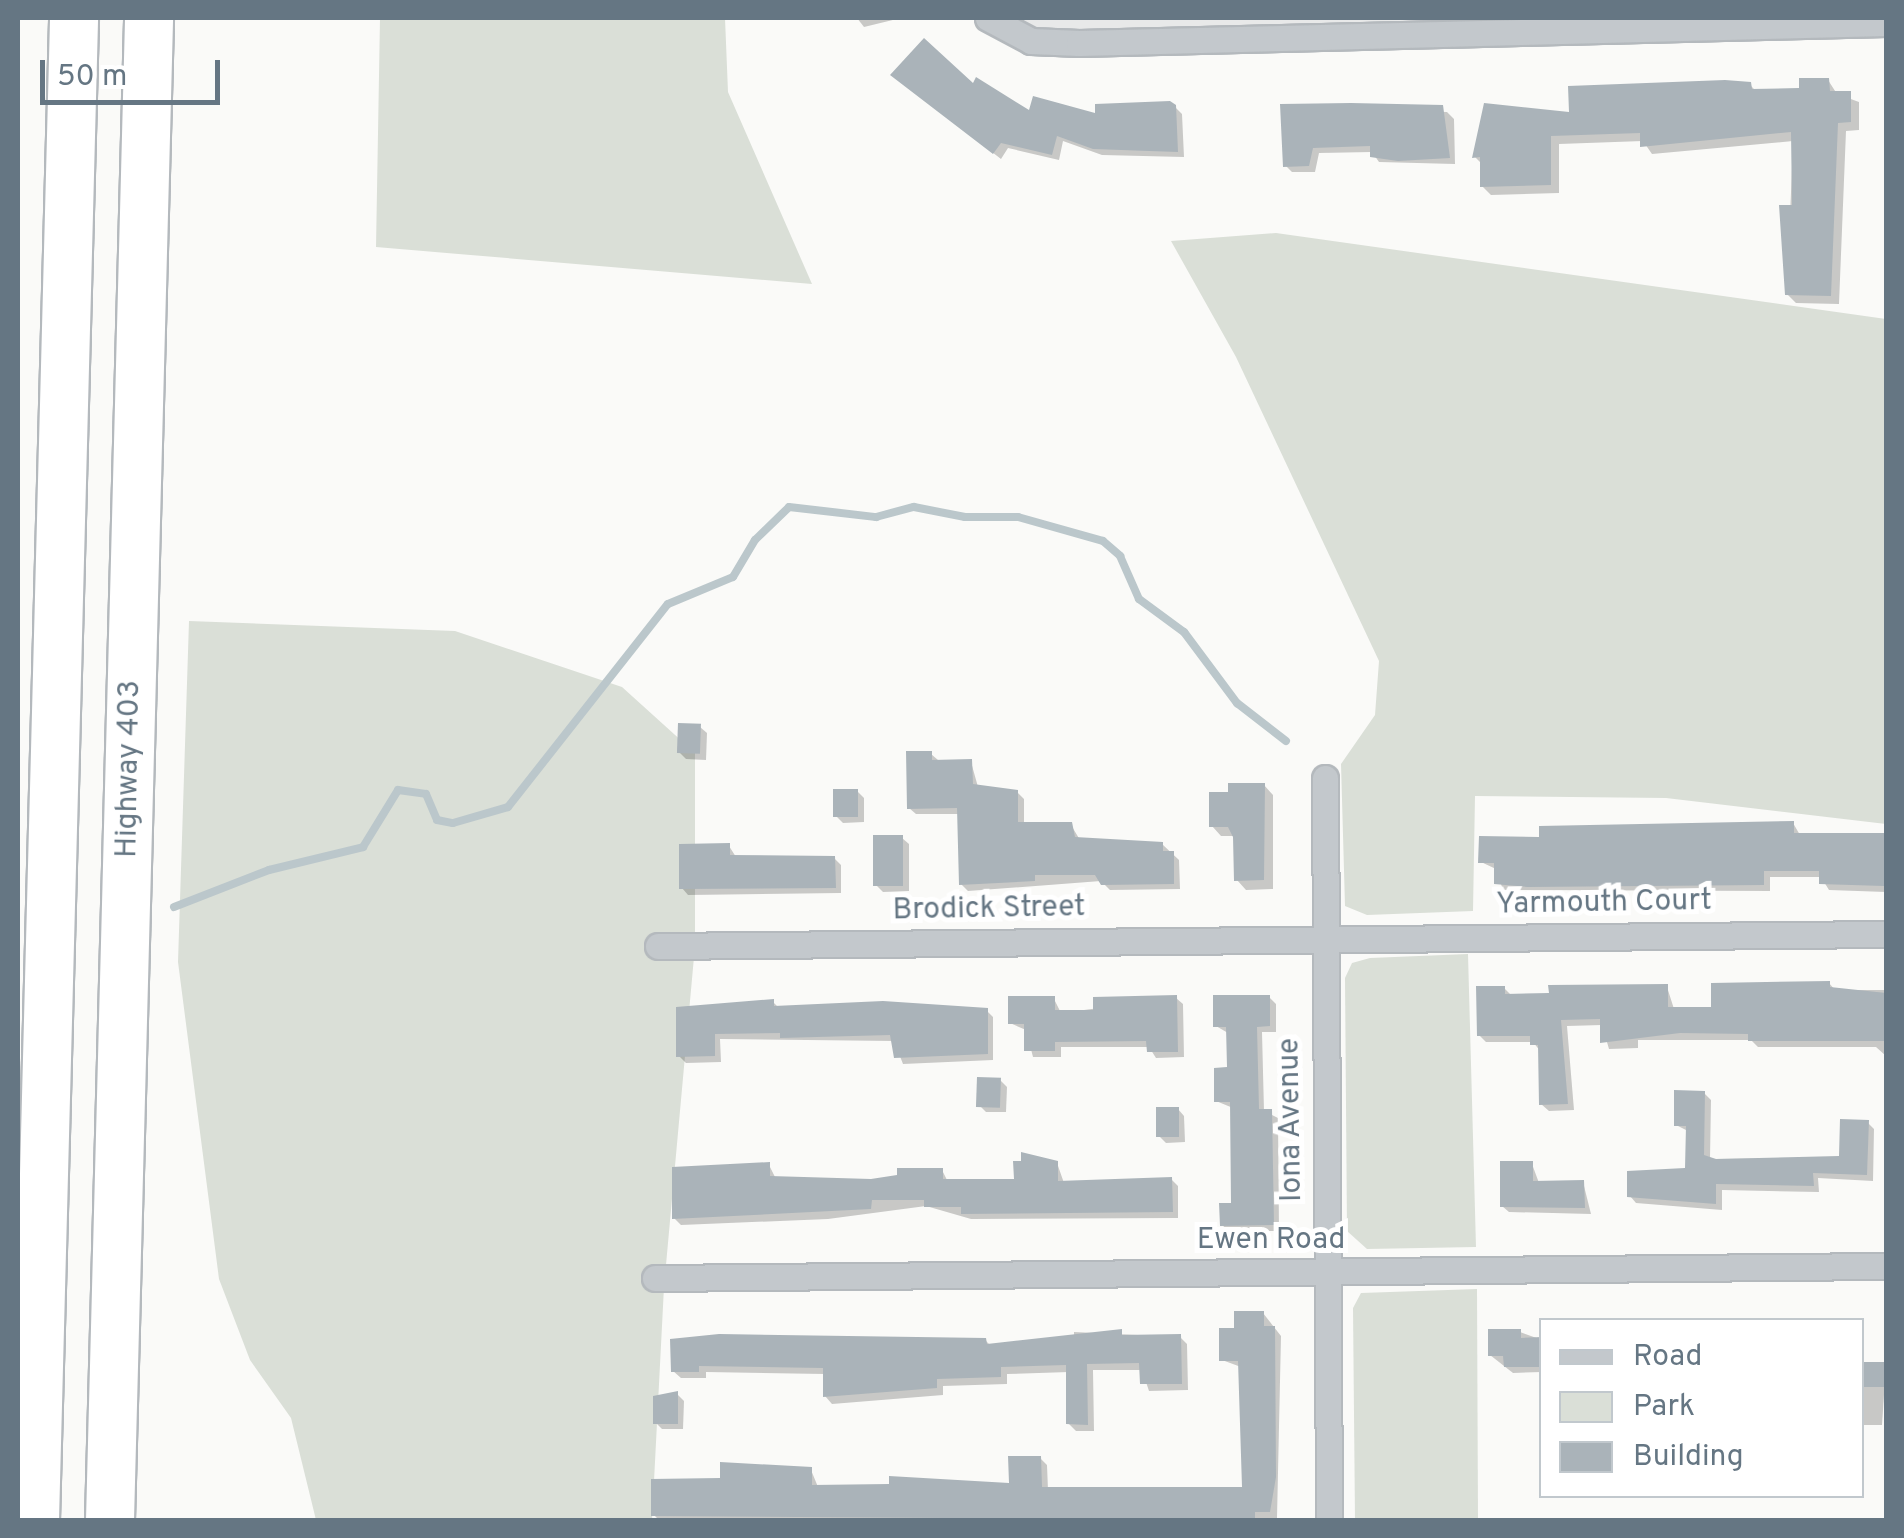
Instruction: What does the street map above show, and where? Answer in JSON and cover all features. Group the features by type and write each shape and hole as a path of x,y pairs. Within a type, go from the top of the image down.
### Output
{"highway":[{"path":"35,1520 74,18"},
{"name":"Highway 403","path":"110,1520 149,18"}],"street":[{"path":"988,18 1031,42 1078,43 1536,24 1816,20 1886,23"},
{"name":"Iona Avenue","path":"1324,778 1321,939 1329,1520"},
{"name":"Yarmouth Court","path":"1321,939 1886,934"},
{"name":"Brodick Street","path":"658,946 1321,939"},
{"name":"Ewen Road","path":"655,1278 1886,1266"}],"shaded area":[{"path":"992,18 1533,18 1533,28 1079,41"}],"green space":[{"path":"380,18 725,18 728,92 812,284 376,247"},
{"path":"1276,233 1886,319 1886,824 1666,798 1475,796 1473,911 1367,915 1345,906 1341,764 1375,715 1379,661 1236,357 1171,241"},
{"path":"189,621 455,631 622,687 695,753 695,946 664,1287 652,1520 316,1520 291,1418 250,1360 219,1279 178,962"},
{"path":"1468,954 1476,1247 1367,1249 1347,1231 1345,978 1352,963 1370,958"},
{"path":"1477,1289 1478,1520 1355,1520 1353,1308 1361,1293"}],"building":[{"path":"924,38 973,83 976,77 1029,110 1033,96 1095,113 1095,104 1170,101 1176,105 1178,152 1093,149 1057,136 1052,155 1001,143 993,154 890,75"},
{"path":"1799,78 1829,78 1830,91 1851,91 1851,122 1838,123 1831,296 1785,295 1779,205 1792,205 1791,132 1640,147 1640,133 1551,136 1551,185 1480,187 1480,157 1472,158 1484,103 1569,112 1568,86 1725,80 1751,82 1752,89 1799,88"},
{"path":"1280,104 1443,105 1450,158 1398,161 1370,157 1370,146 1313,148 1309,166 1283,167"},
{"path":"678,723 701,724 700,754 677,753"},
{"path":"906,751 932,751 932,760 972,759 973,784 1018,790 1018,822 1072,822 1075,837 1163,842 1163,851 1174,851 1174,884 1101,885 1095,875 1035,875 1035,881 959,885 957,808 907,809"},
{"path":"1228,783 1265,783 1264,880 1234,881 1233,837 1228,827 1209,827 1209,792 1228,792"},
{"path":"833,789 858,789 858,817 833,817"},
{"path":"1794,821 1794,833 1886,833 1884,886 1819,884 1819,871 1764,871 1764,885 1528,887 1494,884 1494,863 1478,863 1479,836 1539,837 1539,826"},
{"path":"873,835 903,835 903,886 873,886"},
{"path":"730,843 730,855 835,856 836,888 679,889 679,844"},
{"path":"1830,981 1830,987 1886,993 1886,1041 1748,1041 1748,1034 1680,1033 1600,1043 1600,1019 1561,1020 1568,1104 1539,1105 1538,1045 1530,1045 1530,1036 1477,1036 1476,986 1505,986 1505,994 1549,993 1548,985 1668,984 1668,1007 1711,1007 1711,983"},
{"path":"1177,995 1178,1052 1147,1052 1146,1041 1055,1042 1055,1051 1024,1051 1024,1024 1008,1024 1008,996 1055,996 1055,1010 1093,1010 1093,997"},
{"path":"1213,995 1270,995 1270,1026 1257,1027 1259,1109 1272,1109 1274,1225 1220,1226 1219,1203 1231,1203 1230,1102 1214,1102 1214,1068 1227,1067 1226,1027 1213,1027"},
{"path":"774,999 774,1006 883,1001 988,1008 988,1054 894,1058 890,1035 780,1038 780,1033 715,1034 715,1056 676,1057 676,1007"},
{"path":"977,1077 1001,1078 1000,1108 976,1107"},
{"path":"1674,1090 1705,1091 1704,1155 1716,1159 1839,1156 1840,1119 1869,1120 1867,1175 1813,1173 1814,1186 1716,1184 1716,1204 1627,1197 1627,1171 1685,1168 1686,1126 1674,1126"},
{"path":"1156,1107 1179,1107 1179,1137 1156,1137"},
{"path":"1021,1152 1058,1161 1058,1181 1172,1177 1173,1212 961,1214 961,1207 924,1207 924,1200 872,1200 871,1209 672,1219 672,1167 770,1162 770,1176 871,1179 897,1175 897,1168 943,1168 943,1179 1014,1179 1013,1161 1021,1161"},
{"path":"1500,1161 1533,1161 1533,1181 1584,1180 1585,1208 1500,1207"},
{"path":"1234,1311 1264,1311 1264,1326 1275,1326 1276,1477 1270,1512 1255,1512 1255,1520 651,1516 651,1479 720,1478 720,1462 812,1467 812,1485 889,1484 889,1476 1009,1483 1008,1456 1041,1456 1042,1487 1242,1487 1238,1361 1219,1361 1219,1328 1234,1328"},
{"path":"1122,1329 1122,1335 1181,1334 1182,1384 1140,1384 1139,1363 1087,1364 1088,1425 1066,1424 1066,1365 1001,1367 1001,1377 937,1379 937,1388 823,1397 823,1368 699,1366 699,1372 671,1372 670,1339 719,1334 986,1338 987,1344"},
{"path":"1488,1329 1521,1329 1521,1338 1539,1337 1539,1367 1504,1367 1503,1356 1488,1356"},
{"path":"1864,1362 1886,1362 1886,1387 1864,1387"},
{"path":"678,1391 678,1424 653,1424 653,1396"}],"waterway":[{"path":"174,907 269,870 363,847 398,790 426,794 437,820 453,823 508,807 668,604 733,577 755,540 789,507 876,517 914,507 965,517 1018,517 1103,541 1120,556 1139,599 1184,632 1237,703 1286,741"}]}
